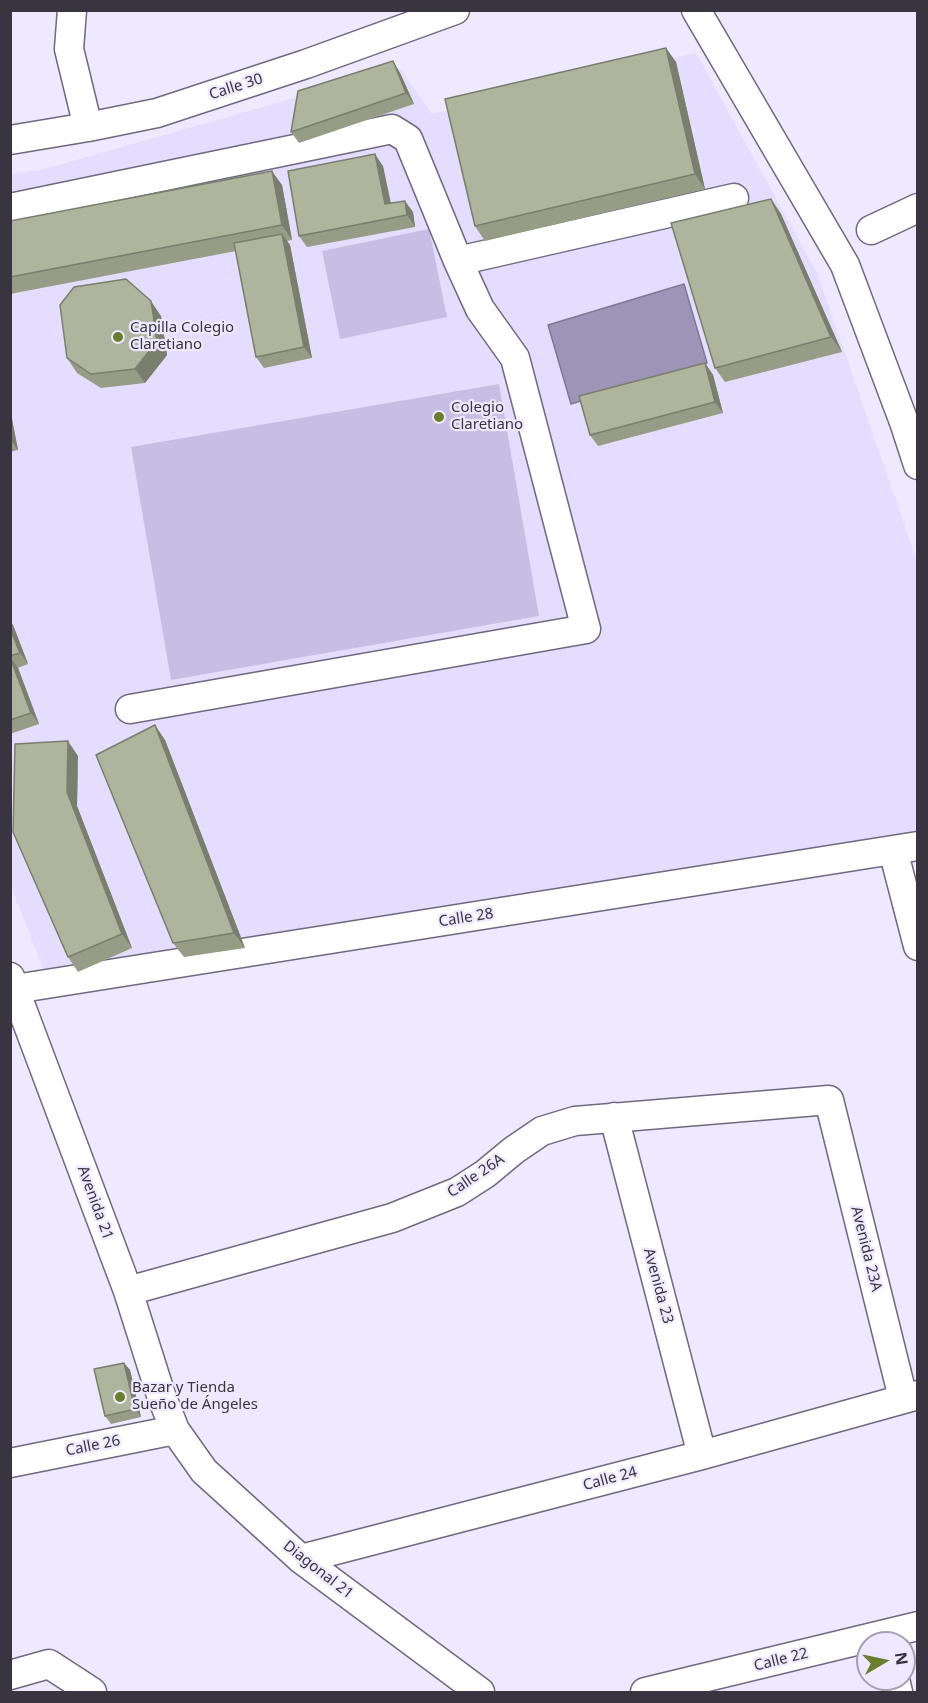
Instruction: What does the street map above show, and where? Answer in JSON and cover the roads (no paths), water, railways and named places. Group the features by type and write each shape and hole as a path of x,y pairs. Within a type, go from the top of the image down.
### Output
{"street":[{"path":"72,10 69,49 88,127"},
{"name":"Calle 30","path":"10,140 157,113 306,64 455,10"},
{"path":"696,10 845,265 918,465"},
{"path":"10,208 392,129 408,139 480,309 515,358 586,629 130,709"},
{"path":"458,261 734,198"},
{"path":"871,230 918,208"},
{"path":"905,848 918,946"},
{"name":"Calle 28","path":"13,983 905,848"},
{"name":"Avenida 21","path":"13,983 128,1291 161,1395 175,1430"},
{"name":"Calle 26A","path":"128,1291 392,1218 457,1192 542,1131 575,1121 829,1100"},
{"name":"Avenida 23A","path":"829,1100 910,1396"},
{"name":"Avenida 23","path":"614,1117 702,1455"},
{"name":"Calle 24","path":"301,1559 702,1455 910,1396"},
{"name":"Calle 26","path":"10,1463 175,1430"},
{"name":"Diagonal 21","path":"175,1430 204,1471 301,1559 480,1692"},
{"name":"Calle 22","path":"645,1692 856,1645"},
{"path":"10,1675 49,1664 92,1692"}],"place":[{"name":"Capilla Colegio Claretiano","path":"118,337"},
{"name":"Colegio Claretiano","path":"439,417"},
{"name":"Bazar y Tienda Sueño de Ángeles","path":"120,1397"}]}
